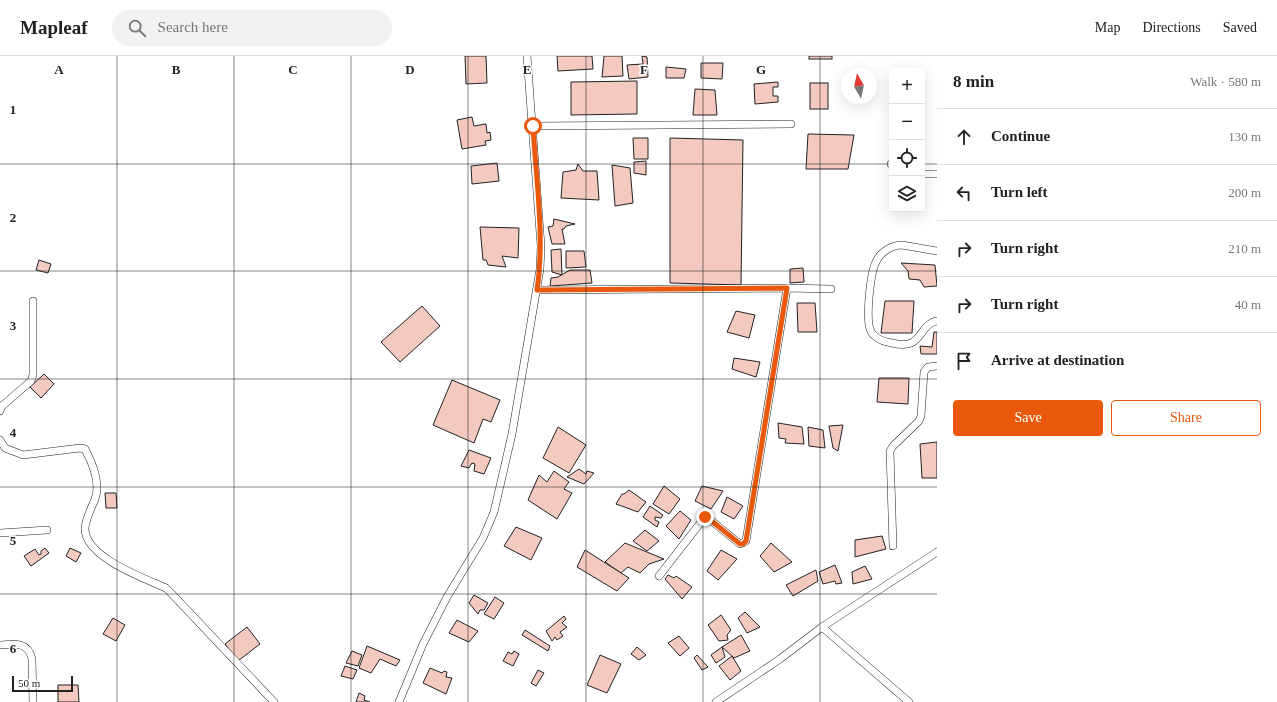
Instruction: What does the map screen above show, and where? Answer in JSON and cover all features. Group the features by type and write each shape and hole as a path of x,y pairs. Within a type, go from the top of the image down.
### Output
{"street":[{"path":"399,702 423,644 447,597 483,538 494,512 512,434 537,290 541,246 527,56"},
{"path":"533,126 791,124"},
{"path":"925,174 937,174"},
{"path":"937,251 896,245 882,254 877,260 871,276 869,328 874,336 885,342 897,345 908,344 914,342 930,324 937,321"},
{"path":"659,576 705,517 740,544 743,544 746,541 787,288"},
{"path":"537,290 831,289"},
{"path":"0,411 2,406 31,381 33,375 33,301"},
{"path":"893,546 890,451 893,446 920,422 924,372 928,368 937,366"},
{"path":"0,440 5,448 22,455 80,448 85,449 94,470 97,485 96,498 90,510 85,529 87,539 114,565 166,588 274,702"},
{"path":"0,533 47,530"},
{"path":"716,702 780,659 822,627 937,552"},
{"path":"822,627 909,702"},
{"path":"0,645 18,644 28,649 31,653 33,702"}],"building":[{"path":"465,56 486,56 487,83 466,84"},
{"path":"557,56 592,56 593,69 558,71"},
{"path":"604,56 622,56 623,76 602,77"},
{"path":"642,56 647,57 648,77 629,79 627,65 643,64"},
{"path":"809,56 832,56 832,59 809,59"},
{"path":"701,63 723,63 722,79 701,78"},
{"path":"666,67 686,69 684,78 666,78"},
{"path":"637,81 637,114 571,115 571,82"},
{"path":"778,82 778,87 773,87 773,96 778,96 778,102 755,104 754,84"},
{"path":"810,83 828,83 828,109 810,109"},
{"path":"695,89 715,90 717,115 693,115"},
{"path":"472,117 474,126 486,124 487,133 490,132 491,140 485,141 486,145 462,149 457,120"},
{"path":"808,134 854,135 848,169 806,169"},
{"path":"633,138 648,138 648,159 634,159"},
{"path":"670,138 743,140 741,285 670,283"},
{"path":"646,161 646,175 634,173 634,162"},
{"path":"497,163 499,181 472,184 471,166"},
{"path":"578,164 583,171 597,171 599,200 561,198 563,172 576,170"},
{"path":"612,165 630,168 633,203 615,206"},
{"path":"554,219 575,224 566,226 562,229 565,244 552,244 548,227 553,226"},
{"path":"480,227 519,228 518,258 502,256 506,267 488,265 486,260 483,260"},
{"path":"561,249 562,275 552,272 551,250"},
{"path":"566,251 584,251 586,267 566,268"},
{"path":"39,260 51,264 48,273 36,270"},
{"path":"901,263 935,265 937,286 924,287 920,280 909,279 908,271"},
{"path":"803,268 804,282 790,283 790,269"},
{"path":"570,270 590,270 592,283 550,286 551,278 558,277"},
{"path":"885,301 914,301 912,333 881,333"},
{"path":"797,303 815,303 817,332 798,332"},
{"path":"422,306 440,326 400,362 381,342"},
{"path":"736,311 755,315 749,338 727,332"},
{"path":"934,332 937,332 937,354 921,354 920,346 932,347"},
{"path":"734,358 760,362 756,377 732,369"},
{"path":"44,374 54,384 41,398 30,387"},
{"path":"879,378 909,378 908,404 877,402"},
{"path":"452,380 500,400 491,422 483,419 474,443 433,425"},
{"path":"778,423 802,427 804,444 785,443 786,439 779,438"},
{"path":"843,425 838,451 833,448 829,426"},
{"path":"558,427 586,445 569,473 543,458"},
{"path":"808,427 823,430 825,448 809,446"},
{"path":"937,442 937,478 922,478 920,444"},
{"path":"469,450 491,458 484,474 474,471 475,464 472,463 469,468 461,466"},
{"path":"579,469 586,474 587,471 594,473 584,484 567,477"},
{"path":"554,471 569,482 564,489 572,493 557,519 528,500 539,475 547,482"},
{"path":"664,486 680,499 669,514 653,504"},
{"path":"702,486 723,491 711,509 695,501"},
{"path":"629,490 646,502 638,512 616,504 622,494"},
{"path":"105,493 116,493 117,508 106,508"},
{"path":"727,497 743,506 734,519 721,512"},
{"path":"650,506 663,515 661,518 655,517 655,520 659,522 657,527 643,517"},
{"path":"680,511 691,520 679,539 666,526"},
{"path":"516,527 542,538 531,560 504,546"},
{"path":"645,530 659,541 647,551 633,541"},
{"path":"882,536 886,549 855,557 855,540"},
{"path":"625,543 664,559 649,564 640,573 628,567 621,573 605,562"},
{"path":"771,543 792,562 774,572 760,556"},
{"path":"45,548 49,553 31,566 24,556 35,549 39,555"},
{"path":"70,548 81,553 76,562 66,556"},
{"path":"585,550 629,578 617,591 577,567"},
{"path":"721,550 737,559 718,580 707,571"},
{"path":"835,565 842,583 836,584 835,581 823,584 819,572"},
{"path":"865,566 872,579 853,584 852,572"},
{"path":"816,570 818,581 793,596 786,585"},
{"path":"668,575 674,578 676,576 692,587 682,599 665,579"},
{"path":"474,595 488,603 484,610 480,610 478,614 469,603"},
{"path":"495,597 504,603 494,619 484,614"},
{"path":"745,612 760,627 747,633 738,618"},
{"path":"721,615 731,630 727,635 728,640 719,641 708,625"},
{"path":"564,616 566,619 562,623 567,627 560,632 563,636 557,640 555,637 552,641 546,631"},
{"path":"113,618 125,625 116,641 103,634"},
{"path":"457,620 478,631 469,642 449,633"},
{"path":"247,627 260,644 238,661 225,644"},
{"path":"525,630 550,646 548,651 522,635"},
{"path":"741,635 750,651 734,658 722,647"},
{"path":"679,636 689,648 680,656 668,643"},
{"path":"367,646 400,660 396,666 380,659 371,673 359,668"},
{"path":"637,647 646,655 639,660 631,654"},
{"path":"722,647 725,657 716,663 711,655"},
{"path":"352,651 362,655 358,666 346,663"},
{"path":"514,651 519,654 513,666 503,661 508,652 512,654"},
{"path":"600,655 621,664 607,693 587,685"},
{"path":"697,655 708,667 702,670 694,658"},
{"path":"732,656 741,671 730,680 719,666"},
{"path":"345,666 357,670 353,679 341,676"},
{"path":"430,668 442,673 444,671 447,672 446,677 452,678 446,694 423,683"},
{"path":"538,670 544,673 536,686 531,683"},
{"path":"58,685 78,685 79,702 58,702"},
{"path":"359,693 365,696 364,700 370,702 356,702"}],"route":[{"path":"533,126 541,246 537,290 787,288 746,541 743,544 740,544 705,517"}]}
